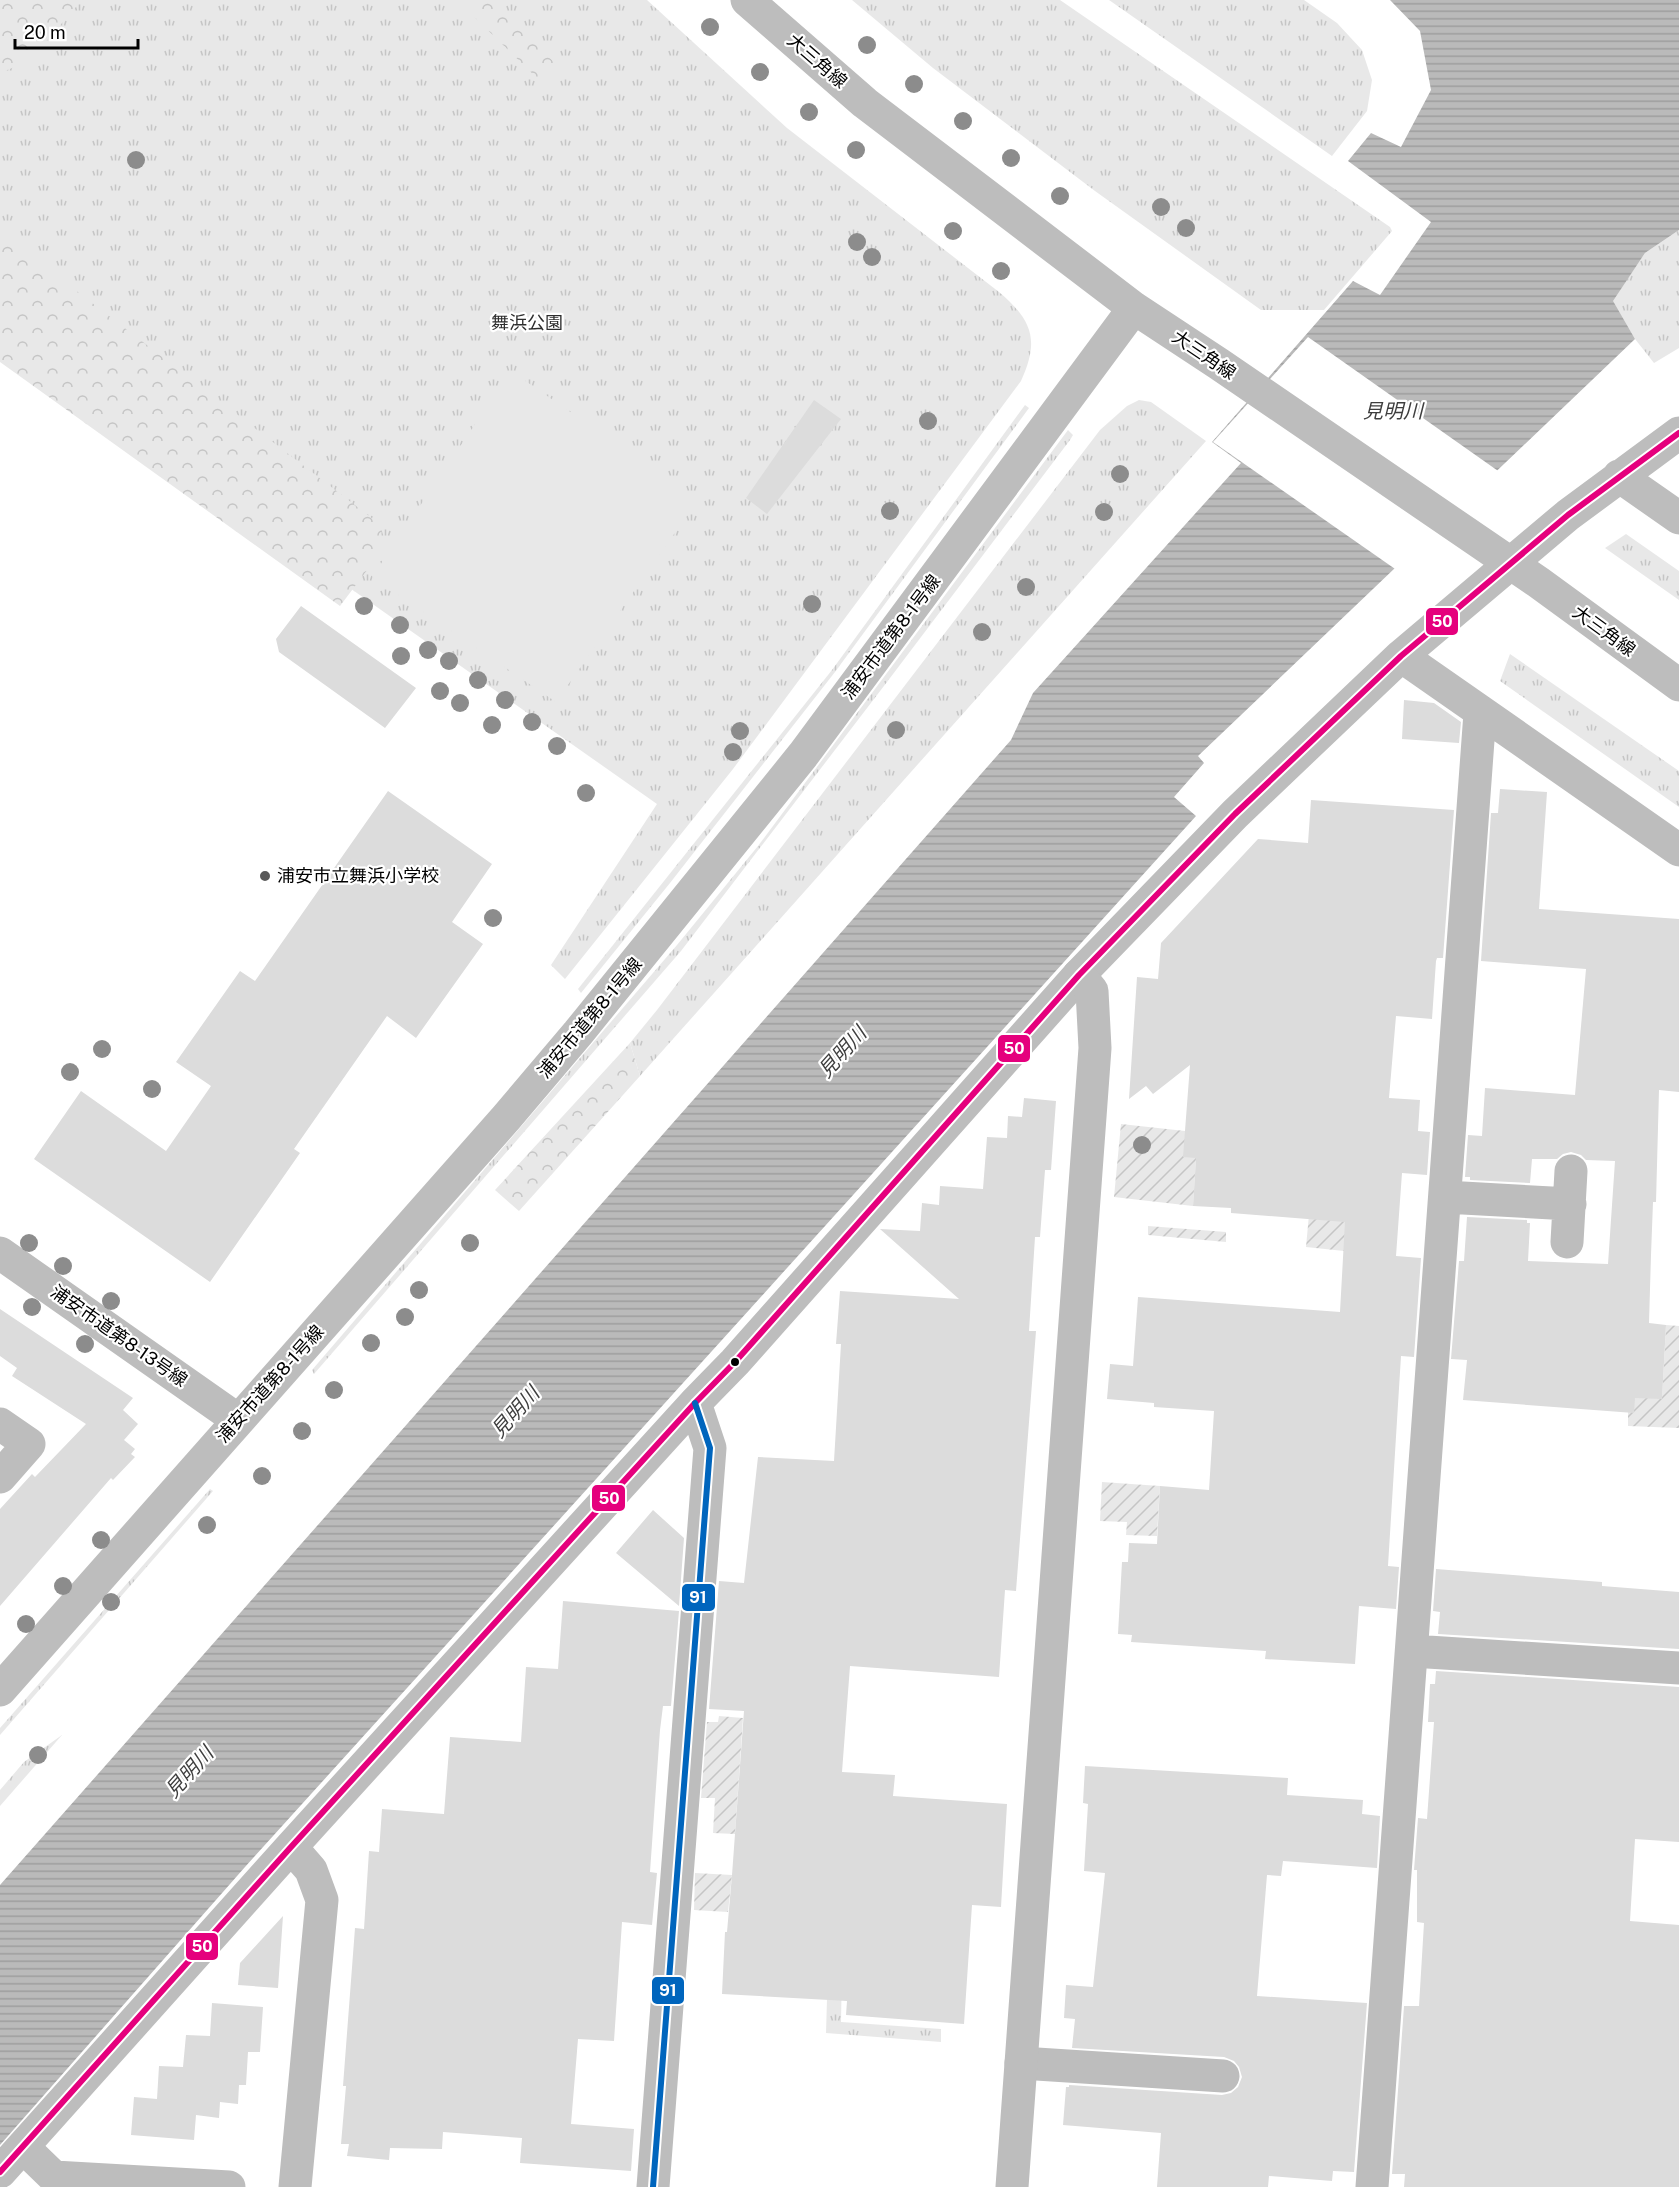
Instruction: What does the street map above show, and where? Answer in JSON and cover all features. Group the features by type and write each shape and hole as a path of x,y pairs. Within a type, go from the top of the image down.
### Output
{"street":[{"name":"大三角線","path":"747,0 865,103 1134,308 1538,582 1679,686"},
{"name":"浦安市道第8-1号線","path":"0,1690 506,1118 734,842 810,746 1134,308"},
{"path":"0,2172 291,1847 743,1353 1079,975 1235,814 1401,656 1568,515 1679,433"},
{"path":"1619,476 1679,518"},
{"path":"1401,656 1679,850"},
{"path":"1372,2187 1480,713"},
{"path":"1012,2187 1095,1048 1092,991 1079,975"},
{"path":"1567,1242 1571,1171"},
{"path":"1445,1197 1570,1204"},
{"name":"浦安市道第8-13号線","path":"0,1253 238,1420"},
{"path":"653,2187 710,1448 695,1403"},
{"path":"0,1424 29,1444 0,1477"},
{"path":"1412,1650 1679,1668"},
{"path":"291,1847 311,1870 322,1900 295,2187"},
{"path":"1021,2063 1223,2076"},
{"path":"23,2147 54,2176 229,2187"}],"green space":[{"name":"舞浜公園","path":"0,0 647,0 787,128 999,292 1019,312 1025,322 1030,332 1031,342 1027,367 1021,381 733,769 565,979 551,965 657,804 0,342"},
{"path":"0,0 82,0 29,61 0,73"},
{"path":"457,0 491,0 560,68 544,85"},
{"path":"852,0 1060,0 1390,227 1392,231 1324,310 1261,310 1095,191 933,68"},
{"path":"1109,0 1304,0 1337,23 1362,50 1372,80 1367,111 1332,156"},
{"path":"1679,230 1679,348 1654,363 1635,339 1612,301 1645,253"},
{"path":"0,232 382,526 380,553 340,606 0,362"},
{"path":"511,371 698,500 556,702 372,577"},
{"path":"1139,400 1151,402 1206,441 640,1076 630,1043 1100,430 1127,406"},
{"path":"1025,405 1029,408 835,672 581,993 578,989 832,670"},
{"path":"1068,430 1073,435 1070,440 681,951 314,1374 312,1370 677,945 758,846"},
{"path":"1626,534 1679,571 1679,600 1605,548"},
{"path":"1510,654 1679,771 1679,807 1500,681"},
{"path":"630,1043 640,1076 519,1211 495,1190"},
{"path":"1121,1124 1185,1131 1196,1158 1193,1206 1114,1197"},
{"path":"1311,1193 1347,1197 1344,1251 1306,1247"},
{"path":"1148,1226 1226,1232 1226,1242 1148,1235"},
{"path":"1666,1325 1679,1326 1679,1428 1628,1426 1628,1398 1662,1398"},
{"path":"1102,1482 1160,1486 1157,1536 1126,1535 1127,1522 1100,1521"},
{"path":"210,1489 213,1491 0,1735 0,1728"},
{"path":"719,1716 743,1718 735,1834 713,1833 715,1798 701,1798 707,1722 718,1722"},
{"path":"62,1735 0,1806 0,1790 24,1762"},
{"path":"695,1873 732,1875 728,1912 694,1910"},
{"path":"828,1966 842,1966 841,2022 941,2029 941,2042 826,2033"}],"water":[{"name":"見明川","path":"1390,0 1679,0 1679,230 1645,253 1613,301 1635,339 1198,756 1204,763 1174,797 1196,816 245,1867 0,2145 0,1885 1011,740 1033,693 1241,463 1212,442 1353,281 1380,295 1431,222 1348,161 1371,133 1401,147 1431,90 1420,31"}],"pier":[{"path":"1308,337 1501,473 1398,571 1213,442"}],"building":[{"path":"814,400 841,419 767,514 746,498"},
{"path":"301,606 416,688 385,728 279,652 276,639"},
{"path":"1404,700 1434,703 1461,722 1459,743 1402,739"},
{"path":"1500,789 1547,792 1539,909 1679,919 1679,1092 1659,1090 1656,1202 1653,1202 1651,1255 1649,1323 1666,1325 1662,1399 1635,1398 1634,1413 1463,1400 1467,1360 1451,1359 1459,1261 1464,1261 1467,1217 1527,1220 1527,1223 1530,1223 1528,1261 1608,1264 1615,1161 1586,1160 1581,1155 1571,1152 1557,1159 1532,1159 1530,1183 1470,1180 1470,1177 1465,1177 1468,1135 1482,1136 1485,1088 1575,1095 1586,969 1481,961 1491,813 1498,813"},
{"path":"388,791 492,864 452,922 483,944 416,1038 387,1016 294,1149 300,1153 210,1282 34,1159 81,1091 166,1151 211,1086 176,1062 240,971 255,981"},
{"path":"1311,800 1454,810 1443,958 1437,958 1436,961 1432,1019 1396,1016 1389,1098 1420,1100 1418,1131 1430,1132 1427,1175 1402,1173 1396,1256 1421,1258 1414,1357 1401,1356 1388,1566 1399,1567 1396,1609 1359,1606 1355,1664 1265,1659 1266,1651 1131,1642 1132,1635 1118,1634 1122,1562 1128,1562 1129,1543 1157,1544 1160,1486 1209,1490 1214,1411 1154,1407 1154,1403 1107,1399 1110,1364 1133,1366 1138,1297 1340,1312 1345,1222 1231,1213 1231,1208 1193,1206 1196,1158 1183,1157 1190,1065 1153,1094 1146,1086 1129,1099 1137,977 1158,979 1161,943 1258,839 1308,843"},
{"path":"1024,1098 1056,1101 1051,1170 1045,1170 1040,1237 1035,1237 1029,1331 1036,1331 1016,1591 1005,1590 999,1677 850,1666 842,1772 895,1775 893,1796 1007,1804 1001,1907 972,1905 964,2024 846,2015 847,2001 722,1994 725,1932 727,1932 732,1875 744,1711 709,1709 719,1581 744,1583 758,1457 834,1461 841,1344 836,1344 840,1291 959,1299 880,1229 920,1231 922,1203 939,1205 940,1186 983,1189 987,1137 1007,1138 1008,1116 1022,1117"},
{"path":"0,1309 133,1398 123,1410 138,1424 124,1440 135,1449 131,1454 135,1457 113,1480 111,1478 0,1606 0,1509 32,1474 35,1477 86,1424 12,1376 17,1368 0,1356"},
{"path":"653,1510 684,1538 679,1606 616,1553"},
{"path":"1436,1569 1602,1582 1602,1586 1679,1592 1679,1649 1438,1634 1440,1612 1433,1611"},
{"path":"563,1601 679,1611 671,1706 663,1706 660,1730 650,1872 657,1873 652,1925 622,1922 614,2041 578,2039 571,2124 634,2129 631,2171 520,2163 522,2138 443,2132 442,2149 390,2148 389,2160 347,2156 349,2144 341,2144 346,2086 343,2086 355,1928 364,1929 369,1851 379,1852 382,1809 444,1814 450,1737 521,1742 526,1667 558,1669"},
{"path":"1436,1671 1679,1687 1679,1842 1635,1839 1630,1921 1679,1925 1679,2187 1404,2187 1405,2174 1392,2174 1404,2006 1419,2006 1424,1923 1417,1922 1417,1870 1414,1870 1418,1818 1427,1819 1434,1722 1428,1722 1430,1684 1435,1684"},
{"path":"1085,1766 1288,1778 1287,1795 1363,1800 1362,1814 1380,1816 1377,1868 1283,1861 1281,1876 1267,1875 1257,1996 1367,2003 1354,2172 1333,2171 1332,2181 1269,2176 1268,2187 1157,2187 1161,2133 1063,2125 1066,2087 1069,2085 1222,2095 1231,2093 1238,2087 1242,2077 1234,2061 1224,2057 1072,2048 1075,2019 1064,2018 1066,1985 1093,1987 1105,1873 1084,1871 1088,1804 1083,1803"},
{"path":"283,1916 278,1988 238,1985 240,1963"},
{"path":"212,2003 263,2007 260,2052 248,2052 246,2085 239,2085 238,2104 220,2102 219,2118 196,2115 194,2140 131,2135 134,2097 157,2099 159,2066 183,2067 186,2035 210,2036"}],"transit line":[{"name":"50","path":"0,2172 291,1847 695,1403 735,1362 1079,975 1235,814 1401,656 1568,515 1679,433"},
{"name":"91","path":"653,2187 710,1448 695,1403"}],"place":[{"name":"浦安市立舞浜小学校","path":"265,876"}]}
